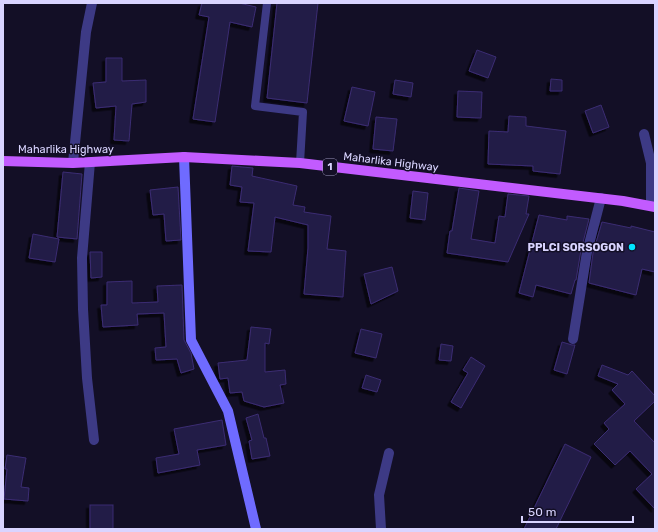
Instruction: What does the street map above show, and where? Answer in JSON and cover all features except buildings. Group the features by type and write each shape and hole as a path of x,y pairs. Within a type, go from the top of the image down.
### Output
{"main road":[{"name":"Maharlika Highway","path":"3,161 73,163 184,157 300,163 601,198 653,207"}],"street":[{"path":"73,163 86,32 92,3"},
{"path":"644,134 651,163 653,207"},
{"path":"184,157 191,340 228,411 256,529"},
{"path":"90,162 82,258 87,378 94,440"},
{"path":"573,339 587,252 601,198"},
{"path":"381,529 379,495 389,453"}],"lane":[{"path":"267,3 255,106 303,112 300,163"}],"place":[{"name":"PPLCI SORSOGON","path":"632,247"}]}
